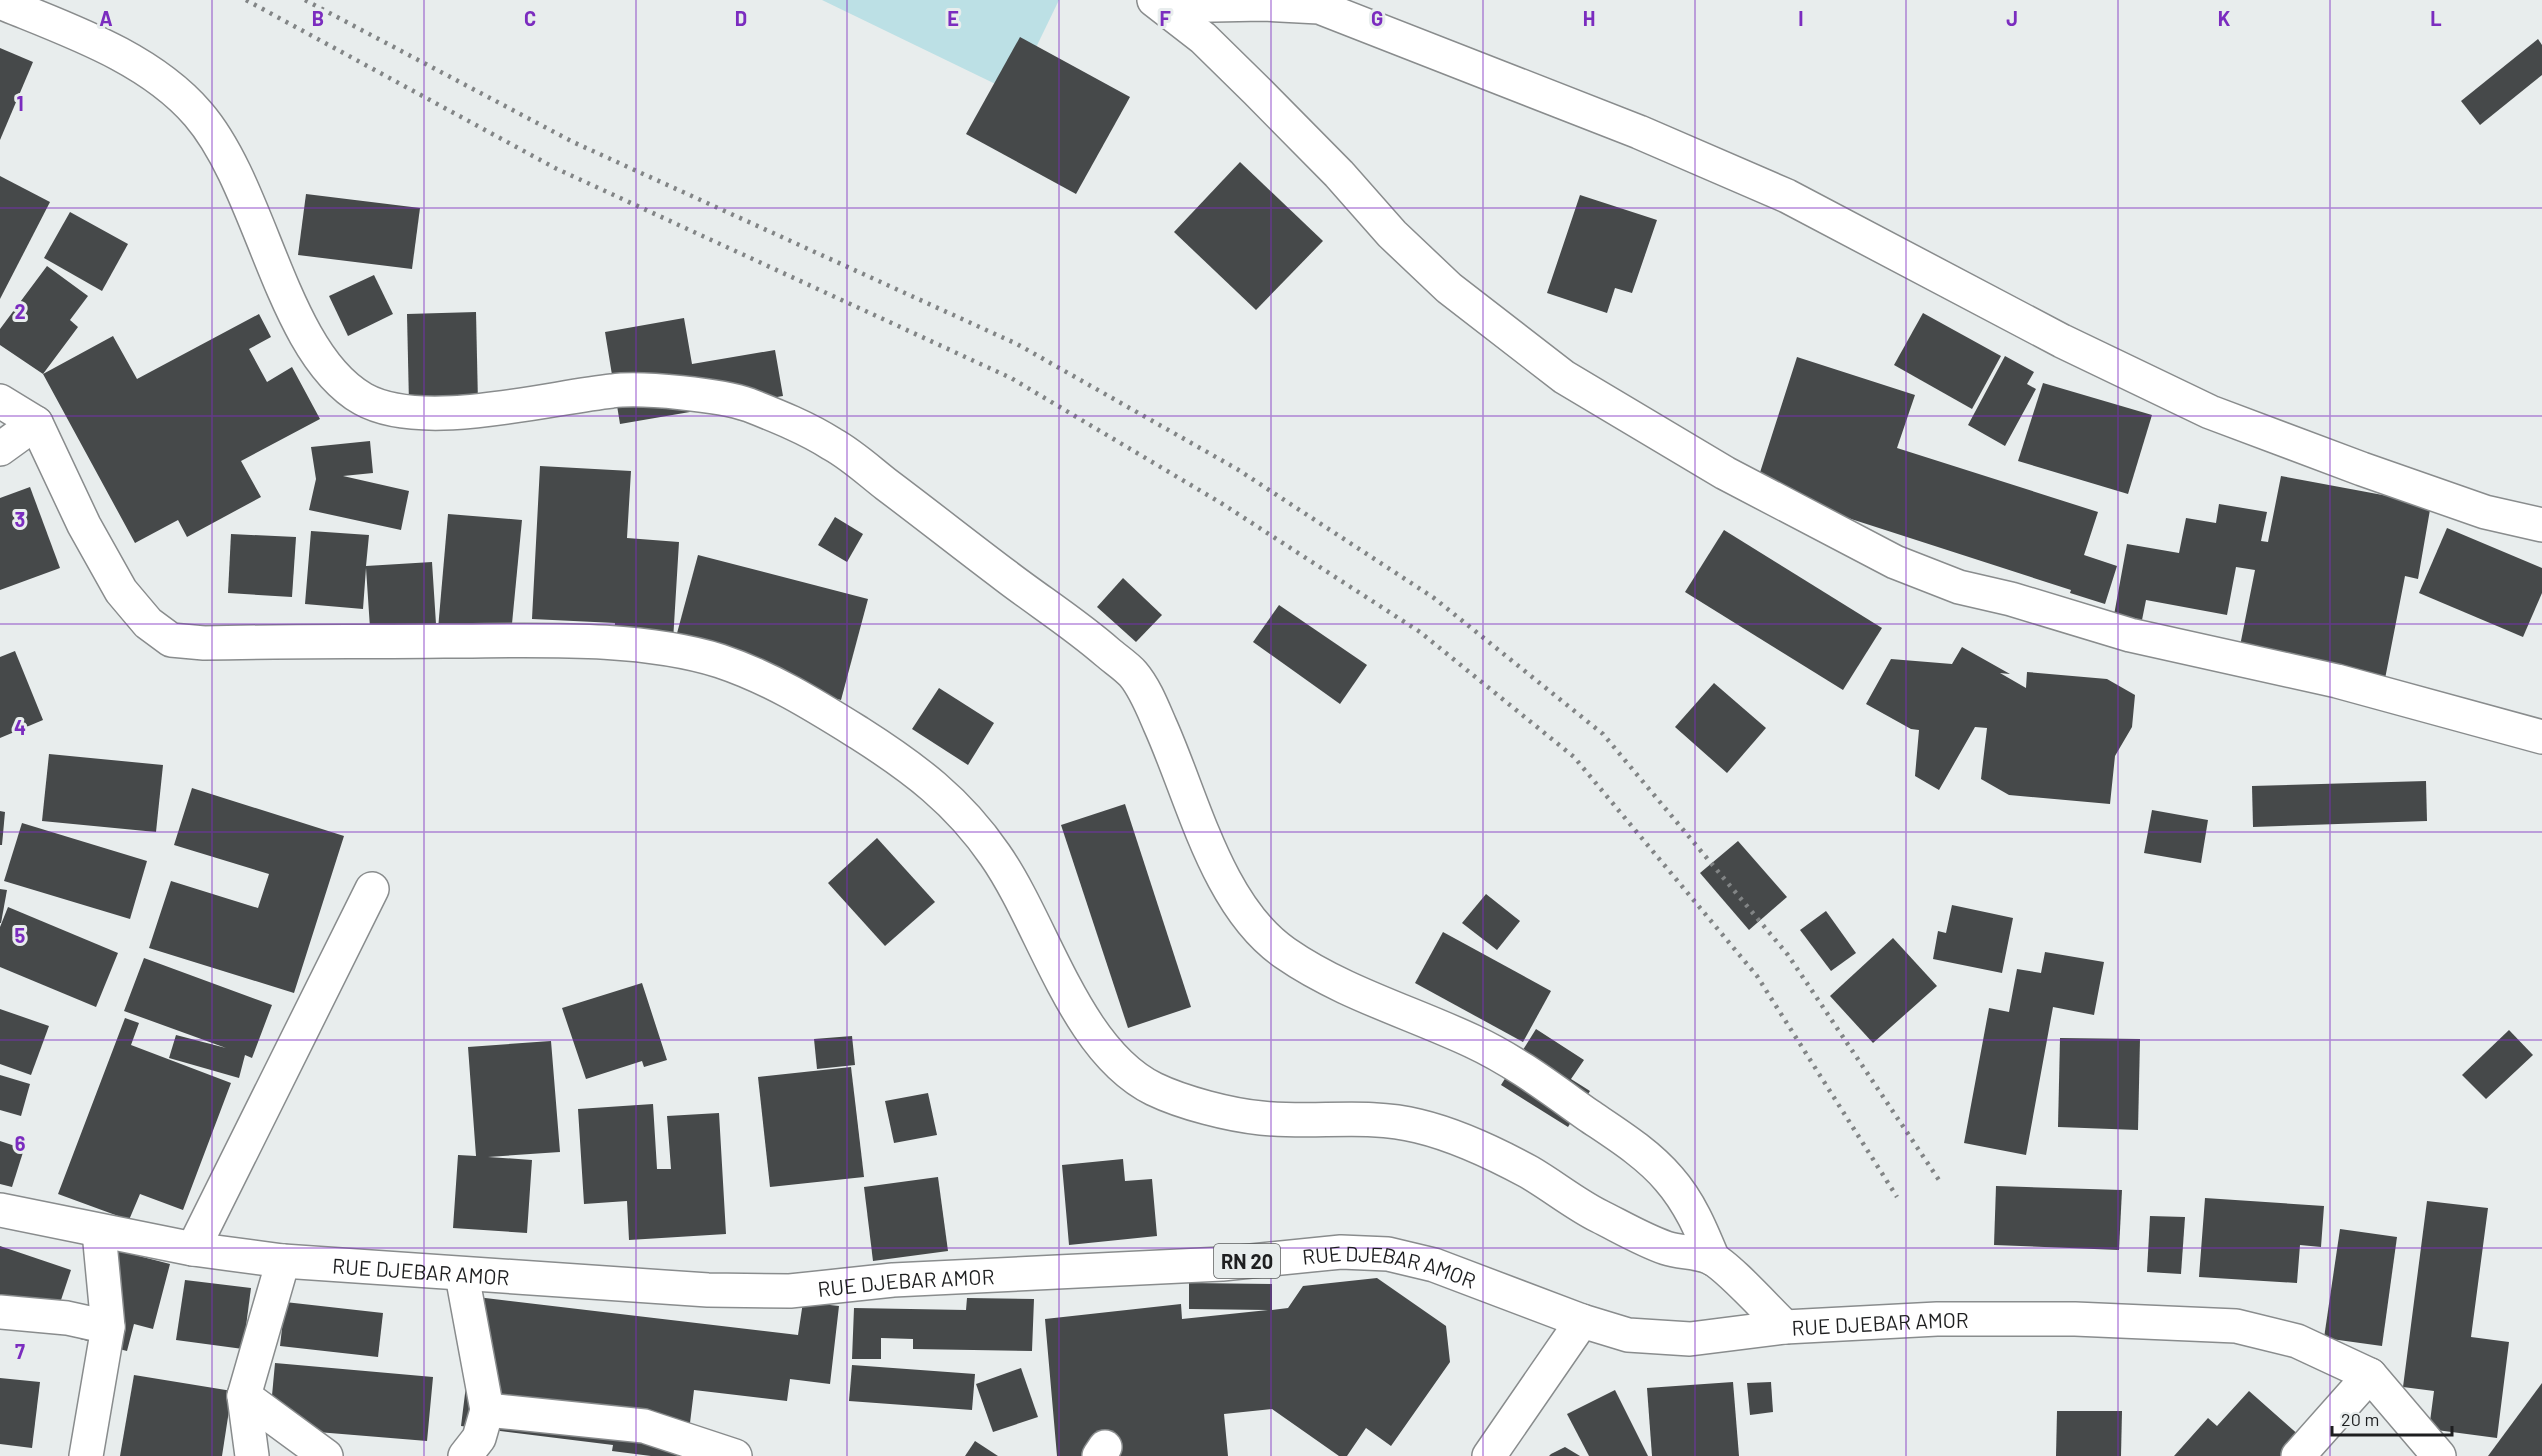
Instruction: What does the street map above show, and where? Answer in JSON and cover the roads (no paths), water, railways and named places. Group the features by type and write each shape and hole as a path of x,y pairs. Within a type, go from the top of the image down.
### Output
{"street":[{"path":"0,2 135,62 171,89 200,116 228,161 254,214 303,331 319,357 345,386 369,402 403,412 465,411 619,390 664,392 742,402 833,444 1010,580 1081,629 1134,675 1180,769 1200,824 1229,888 1250,923 1281,951 1324,977 1473,1041 1519,1065 1628,1142 1667,1176 1694,1214 1713,1259 1785,1328"},
{"path":"1159,3 1319,7 1639,132 1787,196 2062,341 2210,412 2362,470 2485,512 2542,525"},
{"path":"1159,3 1203,38 1257,91 1339,174 1392,234 1449,288 1564,377 1725,473 1895,562 1959,587 2012,599 2130,635 2337,681 2542,737"},
{"path":"0,401 36,423 84,525 121,591 148,623 171,640 204,643 532,641 647,646 715,660 764,677 907,764 972,822 1003,867 1090,1027 1109,1053 1133,1077 1159,1091 1262,1118 1343,1118 1416,1125 1482,1148 1530,1173 1592,1212 1669,1250 1713,1259"},
{"path":"0,449 36,423"},
{"path":"193,1249 372,889"},
{"name":"RUE DJEBAR AMOR","path":"0,1210 99,1232 193,1249 283,1261 708,1290 790,1291 961,1275 1222,1264 1341,1252 1388,1254 1434,1265 1582,1321 1628,1335 1690,1339 1785,1328 1937,1319 2009,1318 2236,1326 2297,1341 2370,1375 2439,1456"},
{"path":"86,1456 108,1327 99,1232"},
{"path":"252,1456 244,1396 283,1261"},
{"path":"462,1275 487,1410 479,1438 465,1456"},
{"path":"0,1312 67,1318 108,1327"},
{"path":"1489,1456 1582,1321"},
{"path":"2298,1456 2370,1375"},
{"path":"244,1396 326,1456"},
{"path":"487,1410 644,1426 735,1456"}],"railway":[{"path":"246,0 555,168 1011,378 1221,503 1420,632 1574,757 1757,976 1897,1197"},
{"path":"305,0 573,142 1017,344 1237,469 1434,598 1603,734 1788,955 1939,1180"}]}
